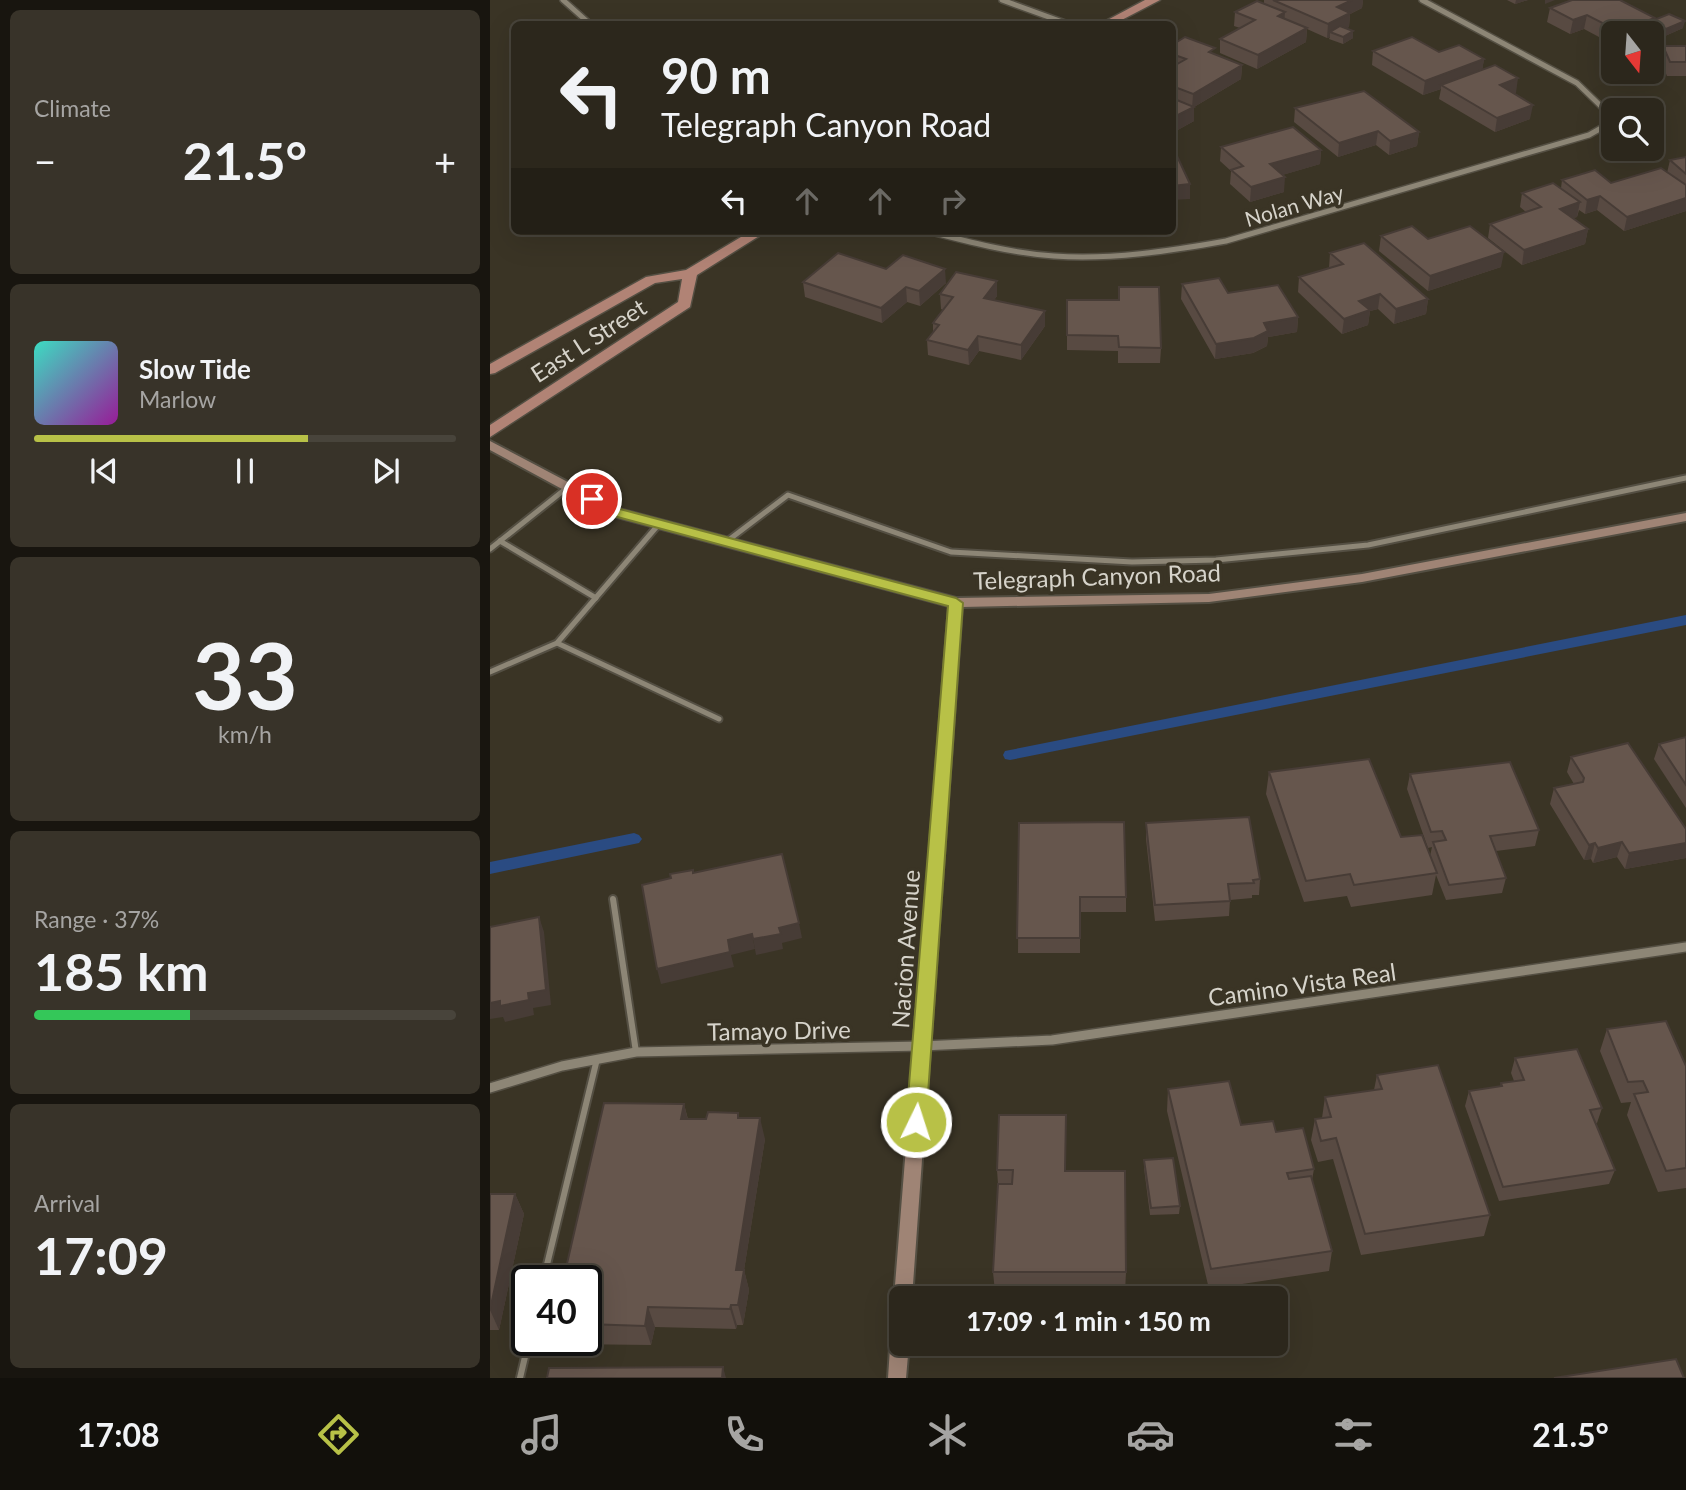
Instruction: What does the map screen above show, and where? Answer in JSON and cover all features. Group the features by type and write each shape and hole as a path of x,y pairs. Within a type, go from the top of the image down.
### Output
{"main road":[{"path":"1112,21 1154,0"},
{"name":"East L Street","path":"490,370 651,280 690,273 753,235"},
{"name":"East L Street","path":"490,432 685,304 690,273"}],"street":[{"path":"562,0 586,21"},
{"path":"1002,0 1060,21"},
{"name":"Nolan Way","path":"942,235 986,247 1069,257 1175,251 1226,241 1589,135 1603,127 1608,113 1577,83 1422,0"},
{"name":"Telegraph Canyon Road","path":"490,445 615,512 956,603 1209,598 1362,578 1686,517"},
{"name":"Nacion Avenue","path":"904,1286 956,603"},
{"name":"Camino Vista Real","path":"922,1046 1052,1040 1686,947"},
{"name":"Tamayo Drive","path":"490,1088 527,1074 598,1056 636,1052 922,1046"},
{"path":"897,1378 898,1356"}],"lane":[{"path":"726,542 788,495 951,552 1132,562 1216,561 1368,545 1686,478"},
{"path":"490,549 569,487"},
{"path":"490,672 556,643 659,524"},
{"path":"500,541 596,598"},
{"path":"556,643 719,719"},
{"path":"613,899 636,1052"},
{"path":"547,1265 598,1056"},
{"path":"520,1378 525,1356"}],"building":[{"path":"1273,0 1352,0 1337,7 1350,13 1328,24"},
{"path":"1572,0 1620,0 1655,18 1646,21 1601,22 1587,15 1573,20 1550,8"},
{"path":"1257,1 1285,12 1278,16 1307,28 1258,55 1220,39 1255,20 1235,12"},
{"path":"1669,14 1685,21 1666,29 1664,21 1654,20"},
{"path":"1340,26 1353,31 1343,37 1330,32"},
{"path":"1185,37 1215,48 1209,52 1242,65 1193,94 1176,88 1176,65 1186,59 1176,55 1176,43"},
{"path":"1412,37 1439,52 1459,45 1484,59 1425,81 1373,51"},
{"path":"1664,46 1686,46 1686,62 1670,62"},
{"path":"1495,65 1518,78 1500,85 1533,105 1497,118 1441,85"},
{"path":"1364,91 1419,132 1390,141 1378,131 1339,143 1295,108"},
{"path":"1176,100 1194,107 1176,116"},
{"path":"1293,127 1321,150 1270,164 1285,177 1251,187 1231,170 1243,166 1221,147"},
{"path":"1177,156 1190,184 1176,186"},
{"path":"1686,157 1686,174 1670,160"},
{"path":"1661,168 1686,185 1686,198 1627,217 1600,196 1587,200 1562,180 1595,170 1611,183"},
{"path":"1553,183 1580,202 1560,209 1588,229 1524,250 1490,224 1541,207 1522,193"},
{"path":"1412,226 1428,239 1470,226 1504,252 1430,276 1381,236"},
{"path":"1364,243 1428,299 1396,309 1380,294 1359,301 1370,310 1344,319 1299,277 1343,264 1330,253"},
{"path":"838,253 886,269 903,255 945,269 919,291 906,287 881,308 803,282"},
{"path":"956,272 997,281 984,298 1045,311 1021,345 978,336 968,350 927,340 939,325 933,323 953,297 940,294"},
{"path":"1219,278 1228,293 1278,285 1298,317 1264,323 1268,331 1254,338 1216,344 1182,284"},
{"path":"1119,287 1159,287 1161,348 1119,347 1118,336 1067,335 1067,300 1119,300"},
{"path":"1686,737 1686,785 1659,744"},
{"path":"1628,743 1686,829 1686,843 1629,853 1622,842 1598,848 1595,843 1589,845 1554,788 1583,782 1584,778 1571,757"},
{"path":"1369,759 1401,837 1422,835 1437,873 1354,885 1350,874 1306,881 1269,772"},
{"path":"1510,762 1539,830 1490,836 1506,878 1449,885 1433,842 1446,840 1442,831 1431,832 1410,774"},
{"path":"1249,817 1260,879 1253,880 1254,883 1228,884 1230,901 1155,905 1146,823"},
{"path":"1124,822 1126,897 1080,897 1080,938 1017,938 1019,823"},
{"path":"782,854 799,923 779,928 781,934 753,939 752,934 728,940 730,952 657,969 642,885 671,878 670,874 693,870 693,873"},
{"path":"539,917 546,990 528,993 529,1000 500,1006 500,1001 490,1003 490,927"},
{"path":"1666,1021 1686,1066 1686,1168 1666,1171 1634,1094 1648,1092 1643,1081 1628,1082 1607,1029"},
{"path":"1577,1049 1602,1108 1590,1110 1615,1170 1503,1187 1469,1091 1524,1080 1515,1058"},
{"path":"1438,1065 1490,1215 1365,1234 1336,1138 1321,1141 1315,1119 1331,1117 1325,1097 1382,1089 1377,1075"},
{"path":"1229,1081 1241,1125 1273,1121 1276,1132 1303,1128 1314,1169 1287,1173 1289,1179 1311,1176 1332,1251 1211,1269 1168,1089"},
{"path":"604,1103 684,1104 681,1119 706,1119 708,1112 738,1113 738,1118 760,1118 736,1270 744,1270 738,1305 731,1305 730,1309 648,1307 645,1326 602,1325 602,1265 567,1265"},
{"path":"999,1115 1066,1115 1065,1171 1125,1171 1126,1272 993,1272 998,1184 1012,1184 1013,1170 997,1170"},
{"path":"1173,1158 1180,1206 1151,1208 1144,1160"},
{"path":"490,1194 515,1194 490,1310"},
{"path":"1676,1359 1684,1378 1554,1378"},
{"path":"723,1367 722,1378 547,1378 549,1368"}],"waterway":[{"path":"1010,755 1686,620"},
{"path":"490,868 634,839"}],"route":[{"path":"592,499 615,512 956,603 916,1122"}]}
